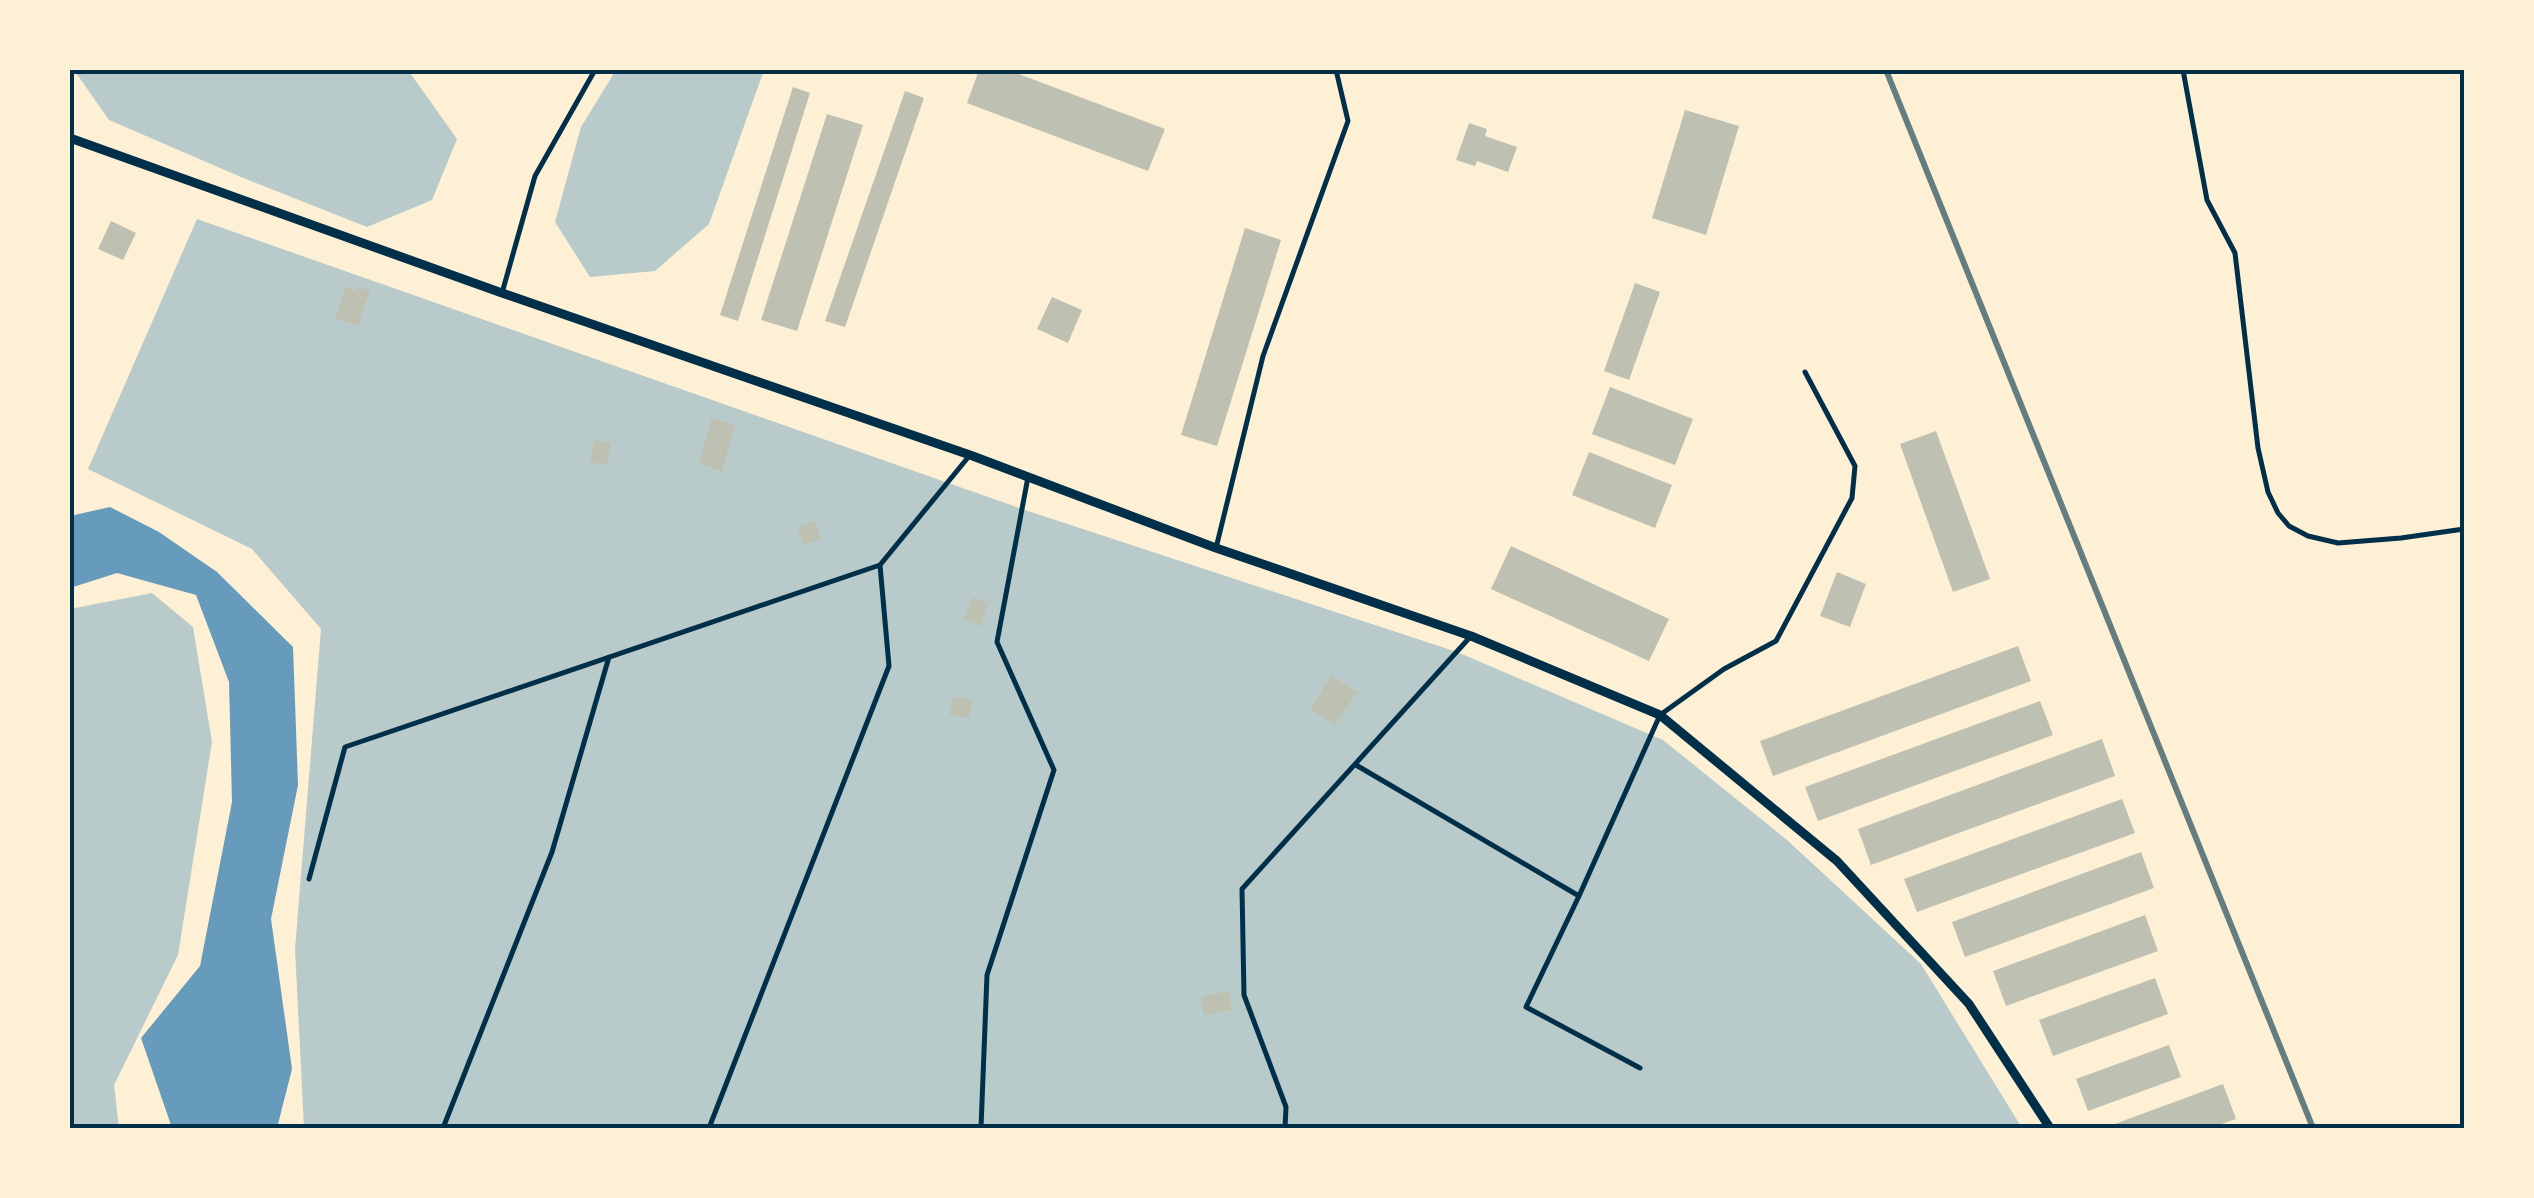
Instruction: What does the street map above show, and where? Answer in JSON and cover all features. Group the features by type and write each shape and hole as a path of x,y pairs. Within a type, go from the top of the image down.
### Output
{"street":[{"path":"70,138 1471,636 1660,715 1837,861 1969,1004 2050,1128"}],"lane":[{"path":"502,293 535,176 595,70"},
{"path":"1216,548 1263,356 1348,121 1336,70"},
{"path":"2183,70 2207,200 2235,253 2258,448 2268,492 2278,513 2288,526 2308,536 2338,543 2464,528"},
{"path":"1640,1068 1526,1007 1660,715 1724,669 1776,641 1852,498 1855,466 1805,372"},
{"path":"309,879 344,747 880,565 970,455"},
{"path":"981,1128 987,974 1054,770 997,642 1028,477"},
{"path":"709,1128 889,666 880,565"},
{"path":"1285,1128 1286,1107 1244,995 1242,889 1471,636"},
{"path":"442,1128 552,852 609,657"},
{"path":"1356,765 1579,896"}],"shaded area":[{"path":"74,70 408,70 457,139 432,200 367,227 109,120"},
{"path":"616,70 764,70 709,224 655,271 590,277 555,222 581,127"},
{"path":"197,219 1022,509 1457,652 1663,740 1787,840 1921,964 2022,1128 304,1128 295,949 321,629 252,549 88,469"},
{"path":"152,593 193,627 212,742 178,955 114,1085 119,1128 70,1128 70,609"}],"water":[{"path":"110,507 159,532 217,572 293,647 298,785 271,919 292,1069 277,1128 172,1128 141,1038 200,966 232,802 229,682 196,595 117,573 70,588 70,516"}],"building":[{"path":"979,70 1008,70 1165,129 1148,171 967,103"},
{"path":"793,87 810,93 738,321 720,315"},
{"path":"905,91 924,98 845,327 825,321"},
{"path":"1685,110 1739,126 1706,235 1652,218"},
{"path":"827,114 863,125 797,331 761,320"},
{"path":"1469,123 1487,129 1485,136 1517,147 1508,172 1477,161 1475,166 1456,160"},
{"path":"111,221 136,233 123,260 98,249"},
{"path":"1245,228 1281,240 1217,446 1181,435"},
{"path":"1635,283 1660,292 1629,380 1604,371"},
{"path":"346,287 370,291 358,326 335,318"},
{"path":"1052,297 1082,310 1068,343 1037,329"},
{"path":"1610,387 1693,419 1675,465 1592,434"},
{"path":"712,418 735,425 722,471 699,464"},
{"path":"1936,431 1990,579 1953,592 1900,444"},
{"path":"594,440 611,443 607,465 590,462"},
{"path":"1589,452 1672,485 1655,528 1572,495"},
{"path":"815,521 821,539 804,545 797,527"},
{"path":"1511,546 1669,619 1649,661 1491,589"},
{"path":"1837,572 1866,584 1850,627 1820,616"},
{"path":"972,597 988,603 981,626 964,620"},
{"path":"2018,646 2031,681 1773,776 1760,741"},
{"path":"1331,676 1357,692 1335,725 1310,709"},
{"path":"953,697 972,700 969,718 950,715"},
{"path":"2040,701 2053,735 1818,821 1805,787"},
{"path":"2102,739 2115,776 1871,865 1858,829"},
{"path":"2122,799 2135,833 1917,912 1904,879"},
{"path":"2141,852 2154,888 1965,957 1952,922"},
{"path":"2145,915 2158,951 2006,1006 1993,971"},
{"path":"2155,978 2168,1014 2053,1056 2039,1020"},
{"path":"1229,991 1232,1010 1204,1015 1201,997"},
{"path":"2169,1045 2181,1077 2088,1111 2076,1079"},
{"path":"2223,1084 2236,1119 2210,1128 2104,1128"}],"railway":[{"path":"1886,70 2313,1128"}]}
